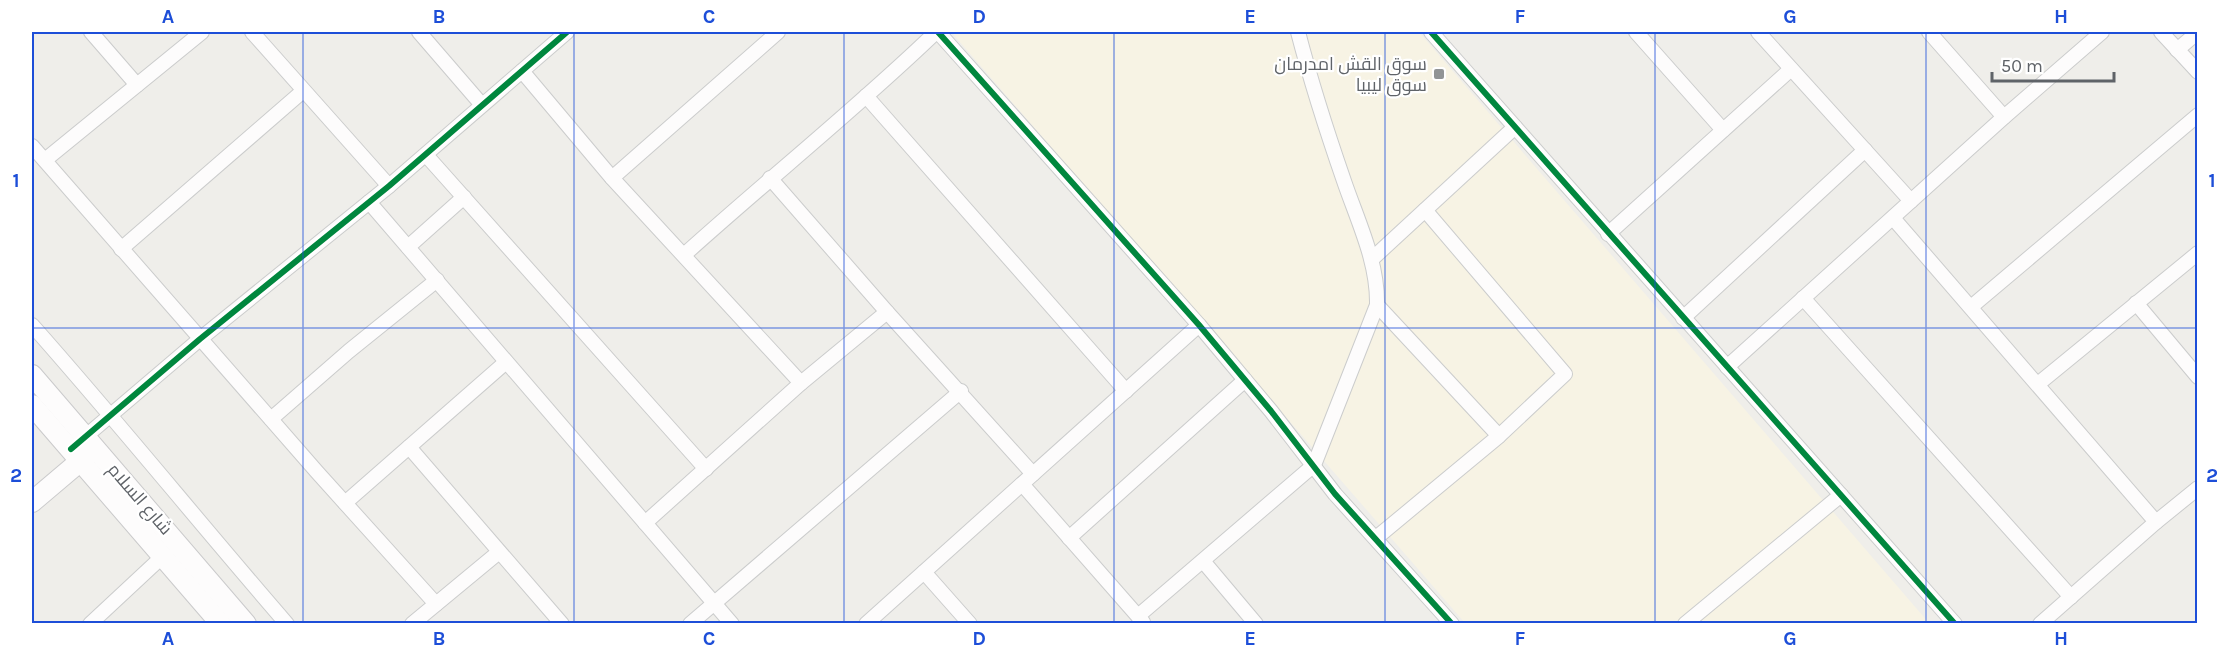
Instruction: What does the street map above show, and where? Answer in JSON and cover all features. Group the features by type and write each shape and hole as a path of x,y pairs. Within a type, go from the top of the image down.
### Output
{"main road":[{"name":"شارع السلام","path":"32,375 83,449 163,556 221,624"},
{"name":"شارع السلام","path":"32,405 83,449 246,624"},
{"path":"32,502 83,449"}],"street":[{"path":"91,32 137,85"},
{"path":"45,160 202,32"},
{"path":"252,32 389,186"},
{"path":"419,32 482,105"},
{"path":"83,449 112,415 200,339 389,186 567,32"},
{"path":"612,178 778,32"},
{"path":"684,255 937,32 1199,326 1314,465 1335,494 1452,624"},
{"path":"1022,484 1141,620 1203,561 1314,465 1377,305 1378,285 1372,259 1328,133 1298,32"},
{"path":"1431,32 1955,624"},
{"path":"1636,32 1723,130"},
{"path":"1758,32 1911,201"},
{"path":"1929,32 2004,117"},
{"path":"1727,367 2004,117 2102,32"},
{"path":"2161,32 2198,72"},
{"path":"2177,50 2198,32"},
{"path":"1608,234 1791,69"},
{"path":"522,71 612,178 801,383"},
{"path":"121,249 303,91"},
{"path":"866,96 1126,391"},
{"path":"1971,308 2198,115"},
{"path":"1372,259 1515,127"},
{"path":"32,146 436,604"},
{"path":"1683,318 1864,150"},
{"path":"426,155 706,469"},
{"path":"770,178 887,312 1034,474"},
{"path":"408,247 464,197"},
{"path":"369,202 732,624"},
{"path":"1376,538 1499,436 1564,377 1564,371 1425,210"},
{"path":"1893,218 2156,522"},
{"path":"2038,384 2198,253"},
{"path":"271,419 437,280"},
{"path":"1803,298 2071,597"},
{"path":"2136,303 2198,377"},
{"path":"1377,305 1499,436"},
{"path":"645,523 801,383 887,312"},
{"path":"32,325 112,415 287,624"},
{"path":"866,624 1199,326"},
{"path":"345,503 506,362"},
{"path":"1069,538 1245,380"},
{"path":"690,624 961,392"},
{"path":"409,447 562,624"},
{"path":"2040,624 2198,488"},
{"path":"1685,624 1840,495"},
{"path":"412,624 499,552"},
{"path":"90,624 163,556"},
{"path":"1203,561 1256,624"},
{"path":"924,572 970,624"}],"shaded area":[{"path":"1419,32 1929,623 1465,623 952,33"}],"cycle path":[{"path":"71,449 200,339 389,186 567,32"},
{"path":"938,32 1199,325 1271,411 1335,494 1452,624"},
{"path":"1431,32 1955,624"}],"place":[{"name":"سوق القش امدرمان سوق ليبيا","path":"1439,74"}]}
